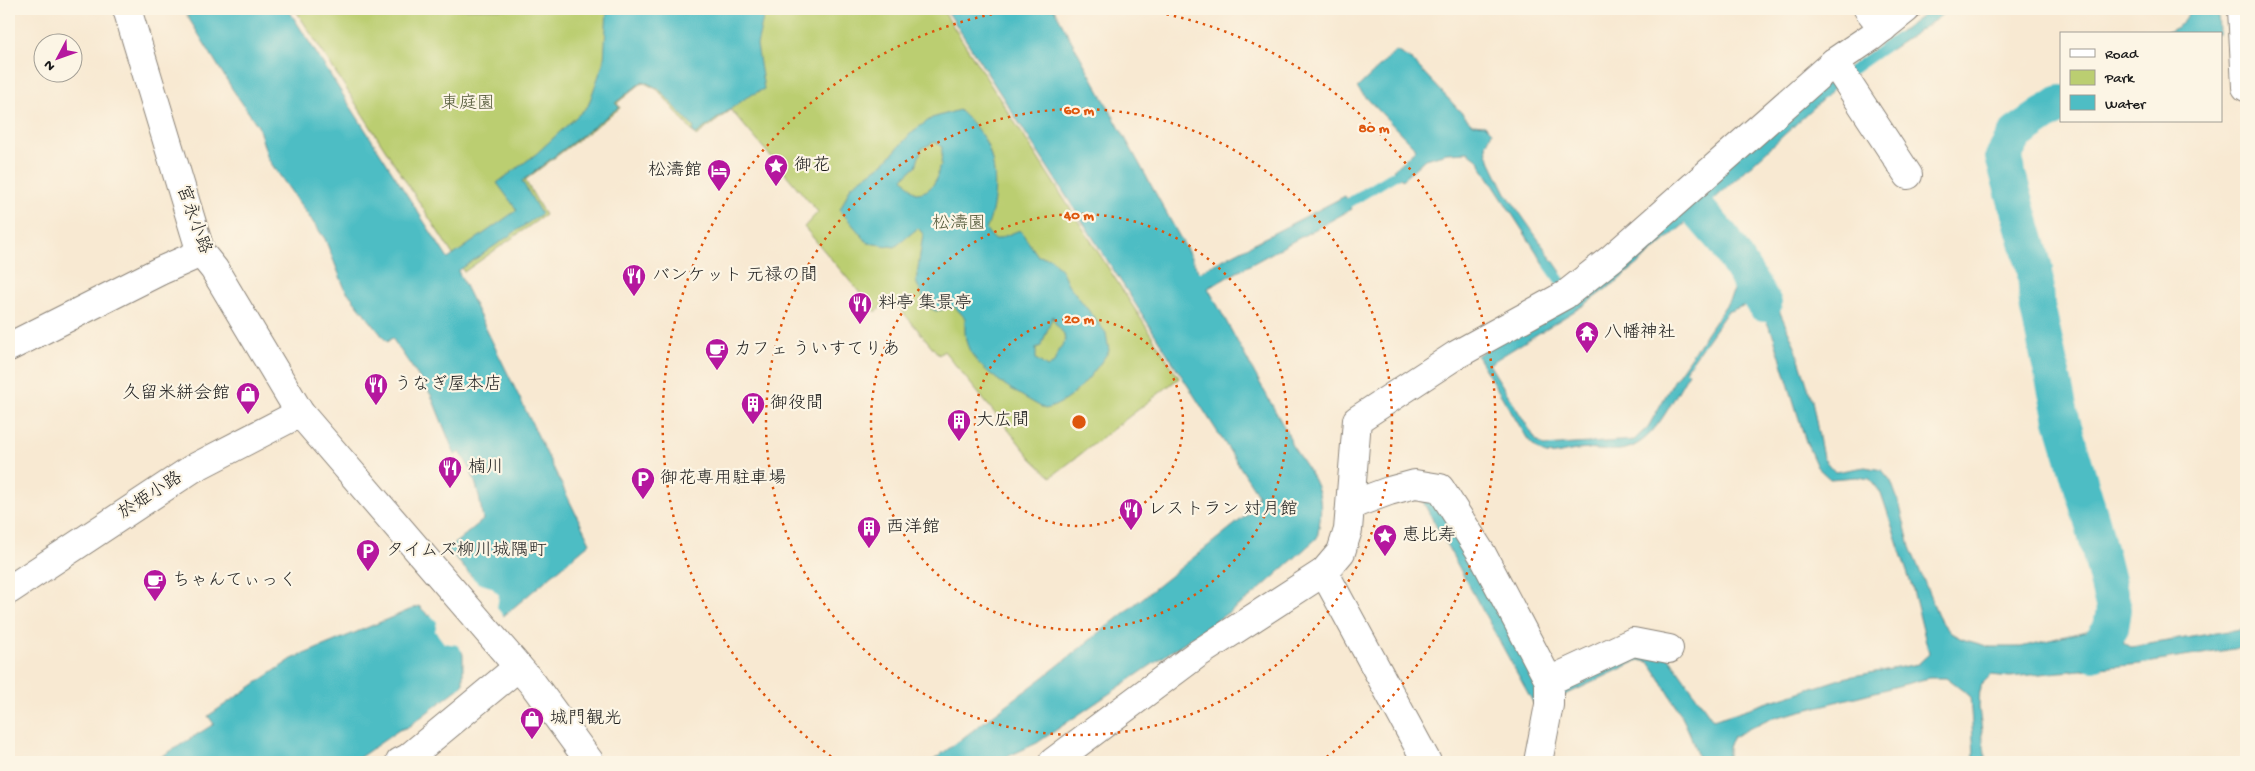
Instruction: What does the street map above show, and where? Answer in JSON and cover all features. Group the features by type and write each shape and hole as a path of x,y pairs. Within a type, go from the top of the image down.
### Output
{"street":[{"name":"宮永小路","path":"126,9 201,253 214,269 300,413 499,644 590,762"},
{"path":"1053,762 1196,655 1324,572 1341,552 1348,530 1357,420 1456,355 1568,292 1612,258 1834,62 1876,18 1906,9"},
{"path":"2242,9 2246,87"},
{"path":"1834,62 1908,176"},
{"path":"9,347 160,271 201,253"},
{"name":"於姫小路","path":"9,590 192,470 300,413"},
{"path":"1351,505 1389,491 1428,486 1482,554 1549,691 1538,762"},
{"path":"1324,572 1427,762"},
{"path":"1549,691 1633,642 1669,649"},
{"path":"400,762 408,758 518,667"}],"green space":[{"path":"295,9 942,9 1179,378 1051,477 1032,459 944,351 939,355 891,298 876,312 804,227 818,212 731,110 696,136 658,90 643,82 617,103 620,108 525,180 545,215 464,272"}],"water":[{"path":"183,9 288,9 448,259 517,210 497,183 536,154 588,106 604,61 607,9 765,9 757,45 764,89 747,97 696,134 693,132 694,128 659,89 643,81 615,103 619,107 522,181 541,214 458,271 590,543 462,651 463,685 408,727 399,730 353,762 153,762 214,724 208,716 292,659 419,606 429,616 472,577 448,549 483,520 473,477 460,452 455,455 431,395 392,338 387,342 345,289 325,239 268,159 258,126 233,90"},
{"path":"946,9 1054,9 1199,272 1345,196 1352,209 1208,288 1290,438 1291,444 1317,487 1321,508 1317,538 1251,597 1037,743 996,762 931,762 1045,676 1253,510 1258,495"},
{"path":"1932,9 1948,9 1938,18 1890,50 1885,43"},
{"path":"2187,9 2218,9 2219,32 2167,32 2184,21 2188,14"},
{"path":"1396,51 1412,60 1472,124 1485,125 1492,132 1486,145 1487,154 1506,193 1561,272 1552,276 1481,166 1479,160 1468,152 1447,153 1425,159 1402,180 1393,170 1416,149 1357,88"},
{"path":"1832,80 1836,87 1708,205 1696,208 1697,219 1693,217 1621,278 1584,305 1489,364 1536,440 1544,446 1634,440 1648,427 1674,381 1728,302 1737,284 1740,271 1736,263 1742,258 1749,274 1778,308 1795,346 1812,400 1823,458 1835,472 1865,467 1882,470 1891,481 1900,506 1910,547 1940,620 1951,633 1962,639 1990,647 2021,647 2090,630 2102,621 2106,610 2119,609 2124,643 2131,647 2246,628 2246,647 2140,664 2010,677 1991,675 1980,686 1979,708 1986,762 1973,762 1970,696 1946,678 1929,678 1766,720 1733,737 1728,746 1728,762 1699,762 1685,723 1672,698 1649,662 1639,660 1559,698 1537,706 1534,704 1422,500 1421,493 1435,494 1537,678 1639,648 1668,656 1713,720 1843,678 1918,664 1929,654 1913,590 1881,493 1870,479 1857,477 1830,479 1817,467 1806,442 1774,337 1764,318 1753,307 1748,304 1727,312 1686,370 1689,373 1661,420 1643,440 1632,447 1620,450 1582,450 1555,454 1545,454 1540,451 1527,438 1477,356"},
{"path":"959,110 980,133 986,143 991,155 995,181 993,207 986,230 995,240 1020,230 1038,256 1051,258 1062,271 1068,284 1106,333 1109,351 1082,386 1055,406 1045,409 1025,398 982,367 967,345 965,318 955,307 936,311 928,307 916,282 923,234 918,228 895,247 868,243 840,210 851,186 885,162 913,131 932,118","holes":["935,142 942,147 941,166 939,167 937,177 929,189 915,193 903,178 916,166 922,148","1053,316 1055,323 1064,334 1065,341 1058,351 1054,363 1047,367 1036,359 1036,348 1041,346"]}],"pier":[{"path":"460,565 478,583 491,587 499,595 497,608 505,618 465,652 466,656 457,645 444,643 435,631 437,622 427,611 429,612 469,577"}],"waterway":[{"path":"1844,76 1898,38"},
{"path":"2060,104 2016,134 2003,157 2035,269 2037,305 2062,420 2093,525 2114,609 2111,628 2093,653"},
{"path":"1337,210 1395,175"},
{"path":"1696,208 1725,241 1764,304"},
{"path":"1549,265 1568,292"}],"place":[{"name":"御花","path":"776,187"},
{"name":"松濤館","path":"719,192"},
{"name":"バンケット 元禄の間","path":"634,297"},
{"name":"料亭 集景亭","path":"860,325"},
{"name":"八幡神社","path":"1587,354"},
{"name":"カフェ ういすてりあ","path":"717,371"},
{"name":"うなぎ屋本店","path":"376,406"},
{"name":"久留米絣会館","path":"248,415"},
{"name":"御役間","path":"753,425"},
{"name":"大広間","path":"959,442"},
{"name":"楠川","path":"450,489"},
{"name":"御花専用駐車場","path":"643,500"},
{"name":"レストラン 対月館","path":"1131,531"},
{"name":"西洋館","path":"869,549"},
{"name":"恵比寿","path":"1385,557"},
{"name":"タイムズ柳川城隅町","path":"368,572"},
{"name":"ちゃんてぃっく","path":"155,602"},
{"name":"城門観光","path":"532,740"}],"park label":[{"name":"東庭園","path":"468,104"},
{"name":"松濤園","path":"959,224"}]}
